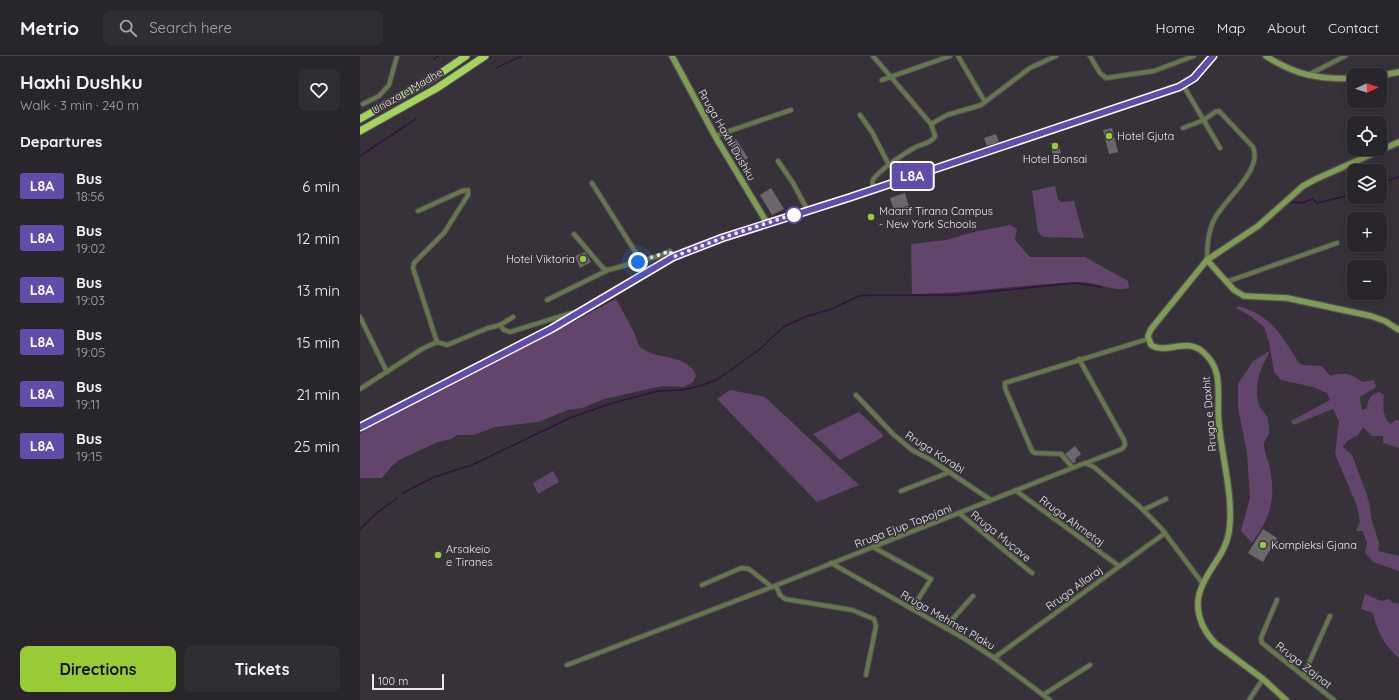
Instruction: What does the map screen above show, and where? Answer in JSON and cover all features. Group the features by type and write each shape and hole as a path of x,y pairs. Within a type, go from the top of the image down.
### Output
{"highway":[{"name":"Unaza e Madhe","path":"360,119 466,56"},
{"name":"Unaza e Madhe","path":"360,131 437,88 485,56"}],"main road":[{"path":"360,426 551,329 673,257 706,244 874,190 1183,85 1194,78 1213,56"}],"street":[{"path":"363,104 379,96 390,85 397,56"},
{"name":"Rruga Haxhi Dushku","path":"672,56 714,136 767,224"},
{"path":"873,56 931,124 935,135 934,139 915,148 889,165 874,179 874,190"},
{"path":"934,56 936,61"},
{"path":"882,80 950,56"},
{"path":"958,56 985,102"},
{"path":"931,124 947,115 981,105 1030,68 1056,56"},
{"path":"1090,56 1100,73 1106,78 1154,71 1194,56"},
{"path":"1266,56 1308,75 1324,78 1347,78"},
{"path":"1308,75 1345,56"},
{"path":"1387,75 1399,72"},
{"path":"1183,85 1220,148"},
{"path":"714,136 791,110"},
{"path":"1183,128 1204,120 1215,112 1219,111 1253,147 1255,155 1253,164 1247,175 1214,220 1208,246 1207,260 1234,290 1244,296 1288,298 1371,316 1385,321 1399,330"},
{"path":"860,115 872,132 889,165"},
{"path":"1072,467 1061,454 1035,453 1032,451 1005,384 1007,382 1079,359 1116,350 1137,341 1148,339 1151,329 1207,260 1258,226 1308,182 1399,142"},
{"path":"778,161 793,183 808,210"},
{"path":"592,183 641,261"},
{"path":"418,211 462,190 468,190 468,195 444,233 414,263 413,268 437,342"},
{"path":"574,234 599,264 608,270"},
{"path":"1226,282 1337,243"},
{"path":"546,300 608,270 670,251 673,257"},
{"path":"500,325 504,330 510,332 571,313 577,314"},
{"path":"360,317 387,372"},
{"path":"360,389 422,349 437,342 447,345 488,328 500,325 513,318"},
{"name":"Rruga e Daxhit","path":"1148,339 1151,345 1157,348 1187,345 1197,348 1209,358 1217,375 1218,417 1227,486 1229,528 1227,541 1199,594 1199,617 1205,631 1216,644 1263,679 1286,700"},
{"name":"Rruga Ejup Topojani","path":"567,665 774,586 1072,467 1122,449 1124,440 1079,359"},
{"name":"Rruga Korabi","path":"856,395 893,434 912,450 950,472 992,500"},
{"path":"1085,463 1094,467 1143,510 1165,533 1203,584"},
{"path":"901,491 950,472"},
{"name":"Rruga Ahmetaj","path":"1015,490 1119,566"},
{"path":"1143,510 1166,499"},
{"name":"Rruga Muçave","path":"959,513 1032,572"},
{"name":"Rruga Allaraj","path":"994,658 1165,533"},
{"path":"873,547 931,579 912,609"},
{"name":"Rruga Mehmet Plaku","path":"831,563 946,628 994,658 1050,700"},
{"path":"702,585 741,568 745,568 749,569 774,586 784,599 852,610 874,619 876,626 866,675"},
{"path":"946,628 974,596"},
{"name":"Rruga Zajnat","path":"1277,600 1261,641 1262,643 1334,700"},
{"path":"1303,676 1330,616"},
{"path":"1043,695 1090,665"},
{"path":"1249,700 1263,679"}],"shaded area":[{"path":"1055,186 1058,199 1061,202 1074,201 1084,238 1043,237 1038,232 1032,191"},
{"path":"1010,225 1017,229 1015,240 1030,257 1085,257 1128,281 1129,288 1117,289 1080,282 933,294 912,294 911,244 946,240 974,232"},
{"path":"616,299 634,332 639,346 645,351 653,354 685,363 696,375 693,382 684,387 662,386 604,399 582,408 568,410 538,422 495,427 474,435 457,435 451,439 438,442 399,460 382,478 360,478 360,434 369,425 490,361 552,333"},
{"path":"1239,306 1251,310 1268,321 1281,336 1299,363 1303,365 1322,366 1330,376 1347,374 1362,382 1374,380 1376,387 1360,397 1362,410 1367,408 1369,400 1373,394 1379,392 1384,395 1383,403 1387,421 1390,424 1396,420 1399,421 1399,448 1383,443 1383,436 1372,436 1363,427 1358,435 1347,441 1343,447 1352,455 1366,492 1370,506 1371,518 1379,543 1378,551 1399,556 1399,571 1373,562 1365,552 1367,544 1363,531 1356,531 1360,521 1357,506 1335,454 1339,421 1333,409 1293,425 1291,421 1330,400 1327,393 1313,387 1281,380 1274,372 1269,342 1264,327 1252,317 1236,308"},
{"path":"1270,351 1261,371 1257,385 1257,392 1260,407 1267,416 1269,427 1269,434 1264,444 1272,480 1272,500 1267,517 1252,543 1241,531 1250,498 1247,453 1238,408 1238,384 1253,361"},
{"path":"730,390 765,397 859,485 817,502 717,399"},
{"path":"859,412 882,434 883,437 840,460 813,434"},
{"path":"553,471 559,482 538,494 533,483"},
{"path":"1365,594 1381,601 1389,599 1393,603 1398,603 1399,658 1394,654 1382,638 1373,613 1361,609"}],"building":[{"name":"Hotel Gjuta","path":"1112,128 1118,152 1109,154 1103,130"},
{"path":"996,134 999,142 987,146 984,138"},
{"path":"736,139 748,158 741,162 729,143"},
{"name":"Hotel Bonsai","path":"1058,142 1061,153 1053,155 1050,143"},
{"path":"771,188 784,209 772,215 760,195"},
{"path":"905,193 909,206 894,211 890,198"},
{"name":"Hotel Viktoria","path":"585,252 591,262 580,268 575,256"},
{"path":"1075,446 1081,454 1075,459 1076,462 1073,463 1065,454"},
{"name":"Kompleksi Gjana","path":"1263,529 1277,538 1263,562 1248,553"}],"waterway":[{"path":"434,59 438,56"},
{"path":"496,68 522,56"},
{"path":"360,156 416,119"},
{"path":"1387,181 1399,177"},
{"path":"1291,202 1301,203 1313,199 1317,203 1346,196"},
{"path":"403,493 434,477 472,465 570,418 609,404 658,391 683,390 703,385 718,379 760,349 785,326 805,317 834,308 859,296 956,295 1074,283 1102,287"},
{"path":"360,529 379,511 397,498"}],"bus line":[{"name":"L8A","path":"360,427 551,329 673,257 722,238 848,198 1179,87 1194,78 1213,56"}],"place":[{"name":"Hotel Gjuta","path":"1109,136"},
{"name":"Hotel Bonsai","path":"1055,146"},
{"name":"Maarif Tirana Campus - New York Schools","path":"871,217"},
{"name":"Hotel Viktoria","path":"583,259"},
{"name":"Kompleksi Gjana","path":"1263,545"},
{"name":"Arsakeio e Tiranes","path":"438,555"}],"route":[{"path":"638,262 670,251 673,257 722,238 795,214 794,215"}]}
